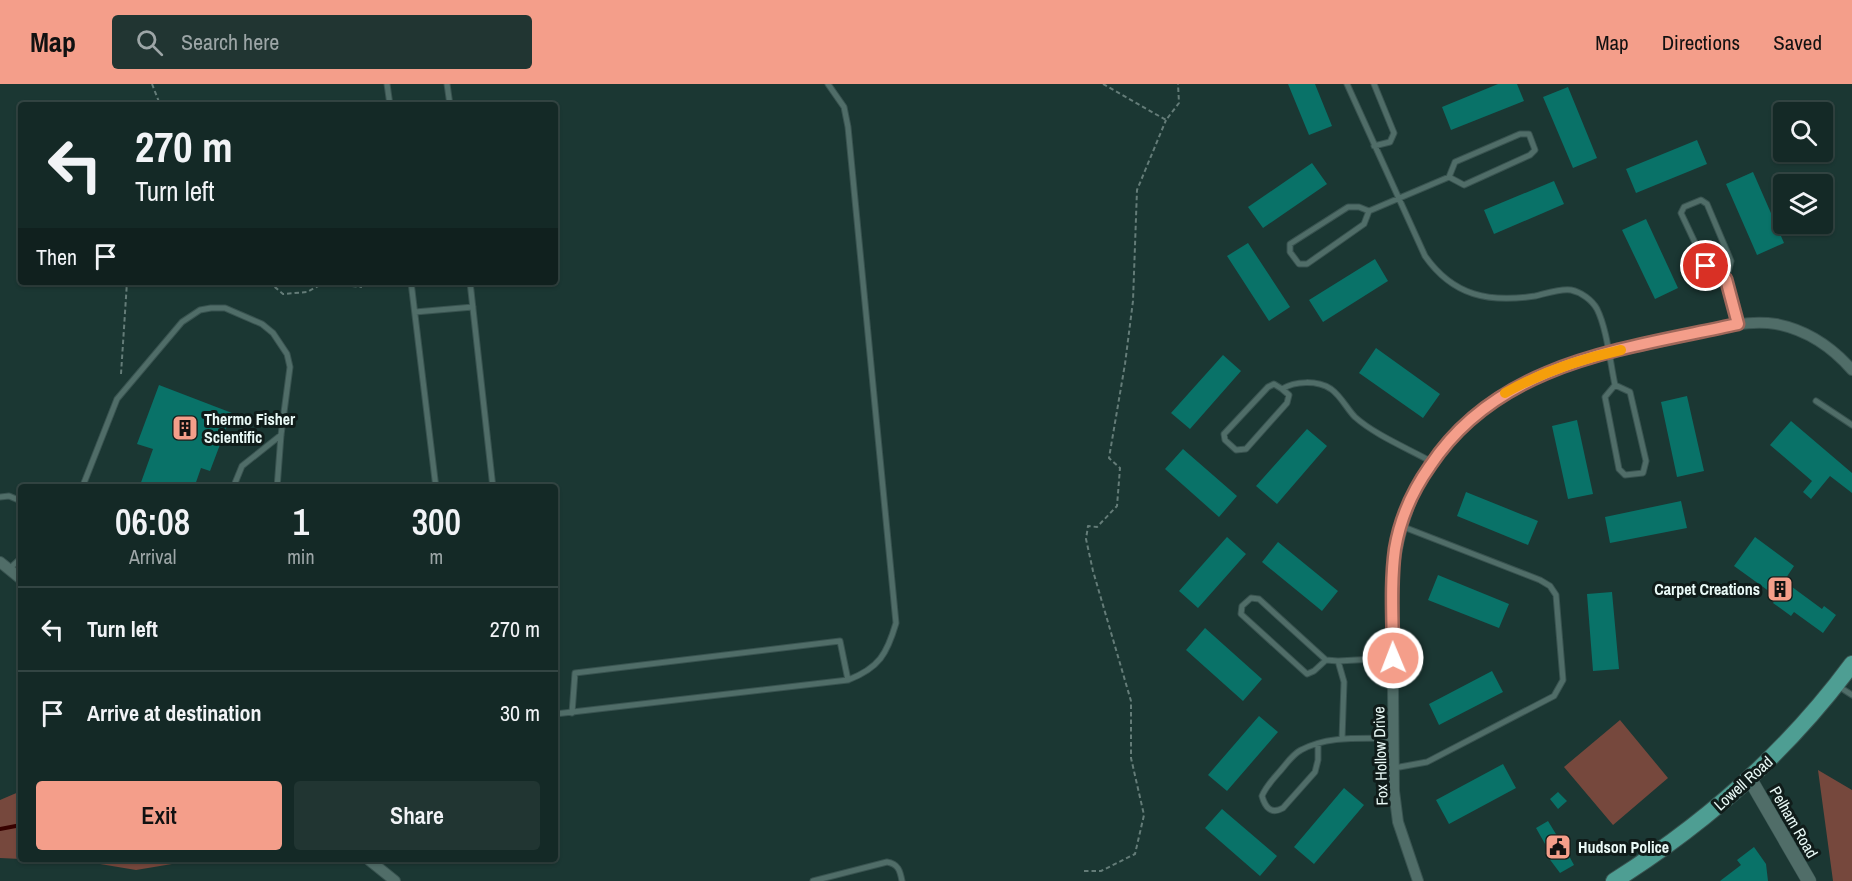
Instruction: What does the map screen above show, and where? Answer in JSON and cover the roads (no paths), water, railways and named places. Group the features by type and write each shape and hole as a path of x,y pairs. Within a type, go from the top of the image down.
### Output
{"main road":[{"name":"Lowell Road","path":"1614,881 1665,847 1750,779 1771,759 1837,685 1852,664"}],"street":[{"name":"Fox Hollow Drive","path":"1418,881 1398,822 1392,768 1392,582 1395,550 1401,526 1415,490 1432,462 1461,427 1499,396 1556,368 1608,352 1738,324 1774,324 1805,332 1832,349 1852,370"},
{"path":"4,566 18,577"},
{"name":"Pelham Road","path":"1750,779 1809,881"},
{"path":"371,862 395,881"}],"lane":[{"path":"387,84 390,102"},
{"path":"447,84 450,102"},
{"path":"558,714 848,680 866,673 882,657 891,642 896,622 848,127 844,107 828,84"},
{"path":"1347,84 1425,256 1436,271 1449,282 1467,292 1490,297 1514,299 1570,290 1586,297 1596,308 1615,385"},
{"path":"1374,84 1394,133 1389,142 1374,146"},
{"path":"1370,211 1359,207 1348,207 1290,244 1290,252 1299,264 1307,264 1364,224 1370,211 1449,177 1455,162 1520,134 1529,134 1535,150 1530,156 1464,185 1449,177"},
{"path":"1726,279 1714,274 1706,266 1681,213 1684,207 1692,202 1701,200 1707,204 1731,261 1726,279 1738,324"},
{"path":"411,285 436,484"},
{"path":"470,285 493,484"},
{"path":"415,312 472,307"},
{"path":"84,484 117,399 182,322 200,310 225,308 262,324 281,343 287,354 290,368 277,484"},
{"path":"1282,389 1292,383 1313,383 1330,388 1356,418 1373,430 1432,462"},
{"path":"1274,384 1282,389 1289,395 1287,403 1246,449 1236,450 1225,440 1224,434 1268,387 1274,384"},
{"path":"1615,385 1630,392 1646,461 1643,472 1625,475 1619,469 1605,397 1615,385"},
{"path":"1816,401 1852,425"},
{"path":"235,484 242,466 281,435"},
{"path":"0,497 9,496 18,500"},
{"path":"1392,768 1414,765 1437,756 1554,696 1563,680 1556,595 1550,586 1540,580 1401,526"},
{"path":"4,566 18,559"},
{"path":"1326,660 1307,674 1241,614 1242,606 1251,598 1259,599 1326,660 1393,658"},
{"path":"572,713 575,673 840,641 848,680"},
{"path":"1338,661 1344,682 1342,739"},
{"path":"1837,685 1852,695"},
{"path":"1318,744 1315,772 1283,808 1278,811 1270,810 1264,805 1262,796 1265,789 1294,754 1318,744 1342,739 1393,738"},
{"path":"813,881 887,862 894,863 899,869 902,881"}],"waterway":[{"path":"0,829 18,826"}],"place":[{"name":"Thermo Fisher Scientific","path":"185,428"},
{"name":"Carpet Creations","path":"1780,589"},
{"name":"Hudson Police","path":"1558,847"}]}
